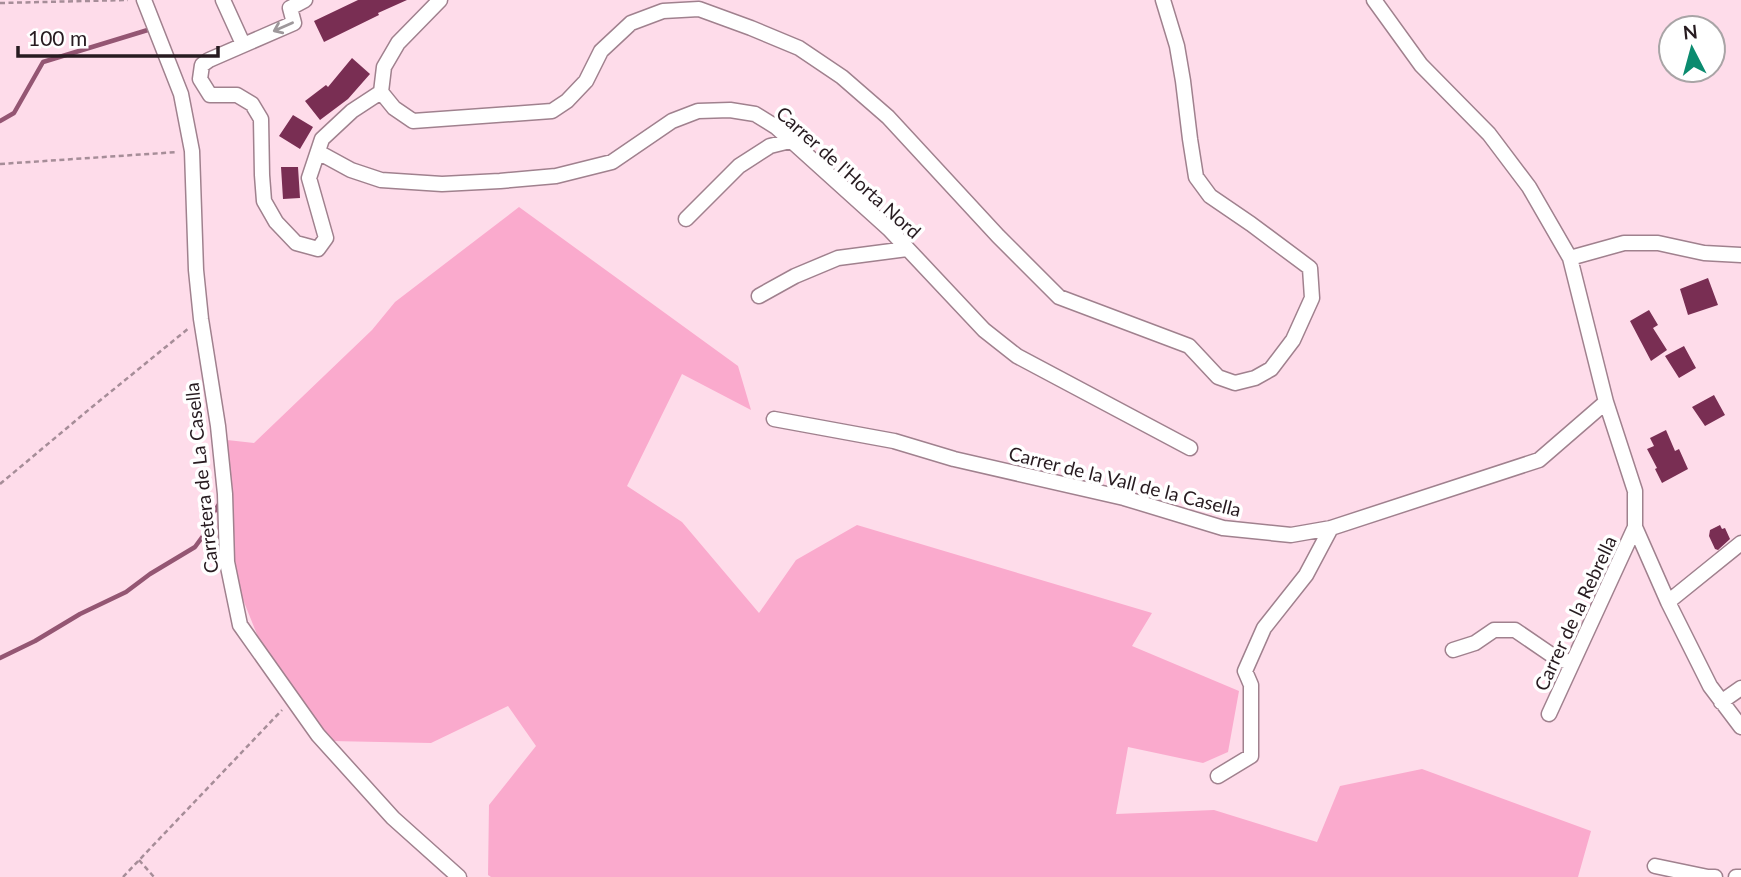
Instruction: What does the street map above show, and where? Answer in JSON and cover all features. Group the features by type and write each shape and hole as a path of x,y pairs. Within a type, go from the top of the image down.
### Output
{"street":[{"path":"223,0 243,44"},
{"path":"305,0 290,8 294,23 209,60 202,65 200,79 211,94 237,95 252,104 261,119 264,201 276,222 296,243 318,249 326,238 309,178 322,139 352,111 381,92"},
{"path":"440,0 398,43 384,67 381,92 394,108 413,121 552,111 567,101 586,81 601,51 631,23 663,11 699,9 751,27 799,48 842,77 888,117 1007,246 1059,297 1189,346 1218,377 1235,383 1255,378 1271,369 1293,340 1312,298 1310,268 1210,196 1196,177 1179,57 1163,0"},
{"path":"1374,0 1421,65 1489,134 1529,187 1570,258 1606,402 1635,491 1635,527 1668,602 1710,686 1741,727"},
{"name":"Carretera de La Casella","path":"146,1 181,94 191,151 201,319 218,426 225,494 227,562 240,625 318,735 393,818 458,877"},
{"name":"Carrer de l'Horta Nord","path":"318,152 351,170 381,180 442,184 556,176 612,162 672,121 698,111 730,110 755,114 776,127 889,229 984,330 1017,356 1189,448"},
{"path":"686,219 739,166 770,146 790,141"},
{"path":"1570,258 1625,243 1658,243 1704,253 1740,256"},
{"path":"759,296 795,276 838,258 907,249"},
{"name":"Carrer de la Vall de la Casella","path":"774,419 894,441 954,459 1124,498 1223,528 1291,535 1331,528 1539,460 1606,402"},
{"name":"Carrer de la Rebrella","path":"1549,714 1635,527"},
{"path":"1218,776 1251,756 1251,685 1245,671 1264,628 1306,575 1331,528"},
{"path":"1668,602 1741,543"},
{"path":"1453,650 1475,643 1494,629 1515,630 1556,658 1572,663"},
{"path":"1721,702 1741,688"},
{"path":"1655,866 1715,877"}],"path":[{"path":"0,3 128,0"},
{"path":"0,163 191,151"},
{"path":"0,484 201,319"},
{"path":"122,877 292,700"},
{"path":"139,860 154,877"}],"shaded area":[{"path":"519,207 738,366 751,410 682,374 627,486 682,522 759,613 796,560 857,525 1152,613 1132,646 1239,691 1228,752 1203,763 1128,747 1116,814 1214,810 1317,842 1340,786 1422,769 1591,831 1578,877 491,877 488,875 489,805 536,746 508,706 431,743 330,741 258,637 242,597 235,561 227,440 254,443 372,330 395,302"}],"building":[{"path":"358,0 407,0 324,42 314,21"},
{"path":"352,58 370,74 348,99 320,120 305,101 326,85 328,87"},
{"path":"293,115 313,127 300,149 279,136"},
{"path":"281,167 298,167 300,198 283,199"},
{"path":"1708,278 1718,305 1688,315 1680,289"},
{"path":"1649,310 1658,325 1653,328 1667,350 1651,361 1630,321"},
{"path":"1684,346 1696,368 1679,378 1665,356"},
{"path":"1714,395 1725,415 1705,426 1692,407"},
{"path":"1666,430 1675,451 1679,449 1688,469 1662,483 1647,449 1654,446 1650,438"},
{"path":"1720,525 1722,529 1725,528 1730,539 1718,550 1709,536 1710,530"}],"waterway":[{"path":"0,121 14,113 43,62 151,29"},
{"path":"0,658 126,592 195,547 221,501"}]}
